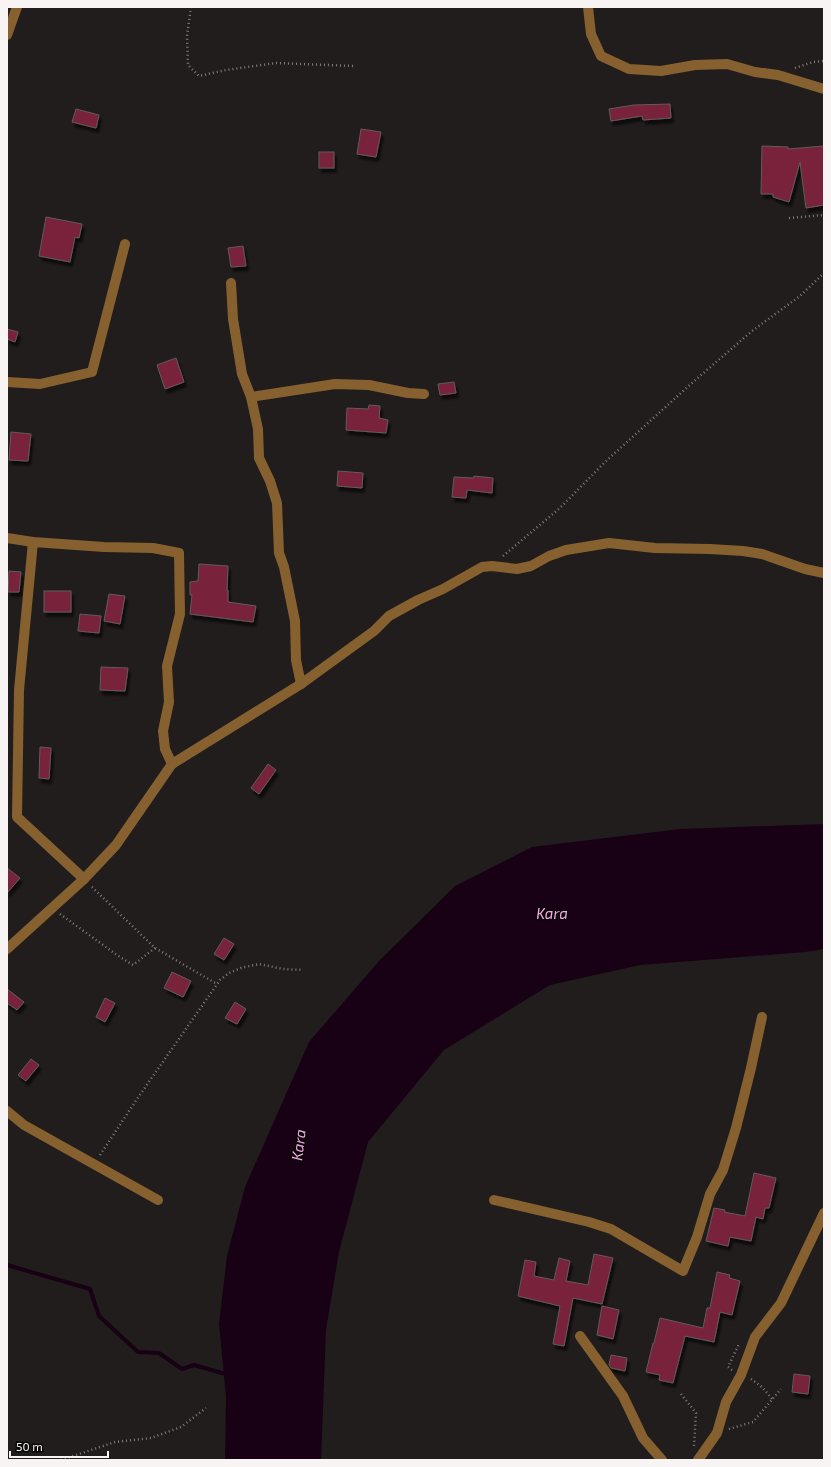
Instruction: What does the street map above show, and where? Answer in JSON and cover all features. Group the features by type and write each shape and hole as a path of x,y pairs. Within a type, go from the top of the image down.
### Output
{"street":[{"path":"7,35 16,7"},
{"path":"588,7 591,34 601,56 629,69 661,71 695,65 727,64 755,72 778,74 824,89"},
{"path":"7,382 40,384 92,372 125,244"},
{"path":"231,283 233,319 242,374 251,397 258,430 260,458 277,503 279,553 284,567 295,621 296,660 301,684"},
{"path":"251,397 335,384 369,385 408,393 424,394"},
{"path":"7,538 33,542 104,547 152,548 180,553 180,614 167,666 169,702 163,731 165,749 172,764"},
{"path":"33,542 19,690 17,817 84,879"},
{"path":"7,948 84,879 116,845 172,764 301,684 374,631 389,616 418,600 443,589 482,567 492,566 516,569 524,568 566,550 609,543 655,548 743,551 762,554 805,569 824,573"},
{"path":"494,1200 589,1222 610,1229 683,1271 698,1237 710,1194 722,1170 736,1128 762,1017"},
{"path":"7,1111 24,1125 158,1200"},
{"path":"696,1457 716,1433 726,1402 741,1375 755,1337 781,1302 824,1213"},
{"path":"580,1336 623,1396 643,1438 662,1460"}],"path":[{"path":"191,7 187,36 188,65 199,76 226,70 276,63 352,66"},
{"path":"778,74 813,62 824,61"},
{"path":"789,218 824,215"},
{"path":"492,566 515,544 560,508 605,462 646,424 752,331 800,296 824,273"},
{"path":"84,879 155,948 217,984"},
{"path":"52,907 133,965 155,948"},
{"path":"94,1164 217,984 229,973 241,968 259,964 283,969 303,970"},
{"path":"741,1375 755,1380 773,1400"},
{"path":"716,1433 753,1422 781,1389"},
{"path":"682,1394 696,1413 694,1439 696,1457"},
{"path":"61,1460 115,1442 151,1438 181,1426 206,1408"}],"water":[{"name":"Kara","path":"824,824 824,949 805,952 640,965 550,985 444,1050 368,1142 339,1252 326,1330 321,1460 225,1460 226,1397 219,1324 227,1256 245,1187 309,1042 379,961 455,886 532,847 680,829"}],"building":[{"path":"670,104 671,118 643,120 642,116 611,121 609,109 634,105"},
{"path":"76,109 99,115 96,128 72,122"},
{"path":"361,129 381,132 376,157 357,154"},
{"path":"762,146 788,147 788,149 824,146 824,205 806,208 800,162 789,202 773,197 773,194 761,194"},
{"path":"319,152 334,152 334,168 319,168"},
{"path":"46,217 82,224 79,238 75,237 70,262 39,256"},
{"path":"243,246 246,266 231,267 228,248"},
{"path":"7,329 18,332 15,342 7,339"},
{"path":"176,358 184,382 165,389 157,365"},
{"path":"454,382 456,393 440,395 438,384"},
{"path":"369,405 380,406 379,418 388,420 386,433 346,430 347,408 368,409"},
{"path":"11,432 31,434 28,461 9,460"},
{"path":"338,471 363,473 362,488 337,486"},
{"path":"474,476 493,478 492,493 467,490 466,498 452,497 454,477 474,478"},
{"path":"199,564 228,566 228,602 256,606 253,622 190,614 192,595 190,595 190,582 198,581"},
{"path":"9,571 21,572 19,592 8,592"},
{"path":"44,591 71,591 71,612 44,612"},
{"path":"109,594 125,596 120,624 104,621"},
{"path":"80,614 101,616 99,633 78,631"},
{"path":"101,667 128,668 125,691 100,690"},
{"path":"40,747 51,748 49,779 39,778"},
{"path":"268,764 276,770 259,794 251,788"},
{"path":"7,868 20,878 7,893"},
{"path":"224,938 234,944 224,960 214,954"},
{"path":"172,972 191,981 183,997 164,988"},
{"path":"7,989 24,1002 17,1010 7,1003"},
{"path":"105,998 115,1003 105,1022 96,1017"},
{"path":"235,1002 246,1009 237,1024 225,1018"},
{"path":"31,1059 39,1065 26,1081 18,1075"},
{"path":"754,1173 776,1178 769,1208 765,1208 763,1219 756,1217 751,1241 730,1237 728,1246 706,1241 714,1208 725,1210 724,1212 745,1216"},
{"path":"594,1254 613,1258 602,1304 573,1298 564,1346 553,1344 560,1306 518,1296 525,1260 536,1262 534,1276 554,1280 559,1258 570,1261 566,1281 588,1285"},
{"path":"717,1272 730,1275 729,1278 740,1281 732,1315 720,1312 714,1342 685,1336 673,1383 659,1380 660,1375 646,1372 660,1318 703,1328 707,1308 710,1308"},
{"path":"602,1306 619,1310 613,1339 597,1335"},
{"path":"611,1355 627,1358 625,1371 611,1368 609,1365"},
{"path":"794,1374 810,1376 808,1394 792,1392"}],"waterway":[{"path":"7,1265 90,1289 99,1316 138,1352 159,1353 182,1369 194,1365 229,1375"}]}
